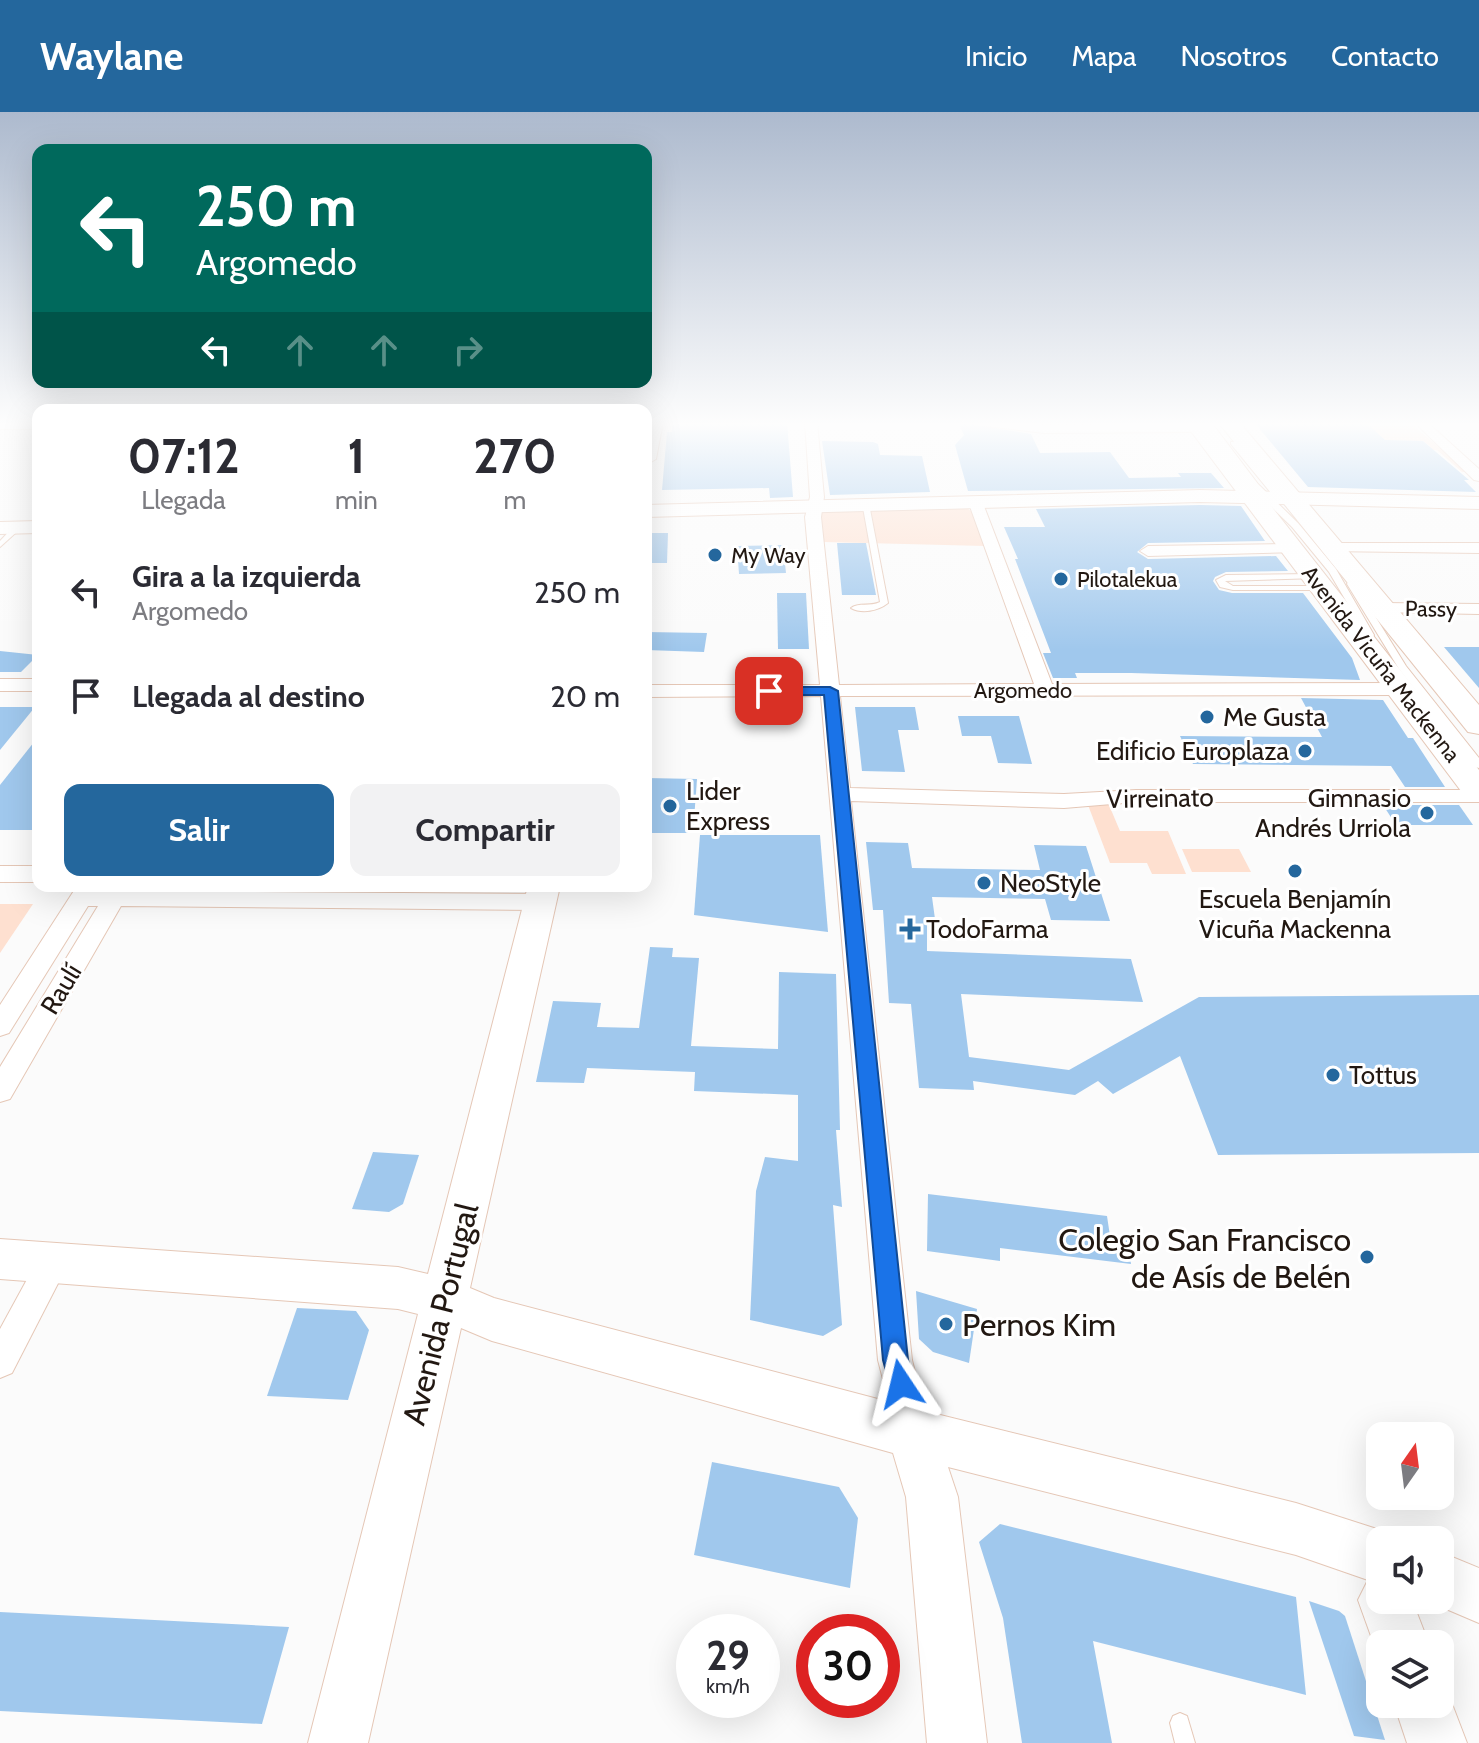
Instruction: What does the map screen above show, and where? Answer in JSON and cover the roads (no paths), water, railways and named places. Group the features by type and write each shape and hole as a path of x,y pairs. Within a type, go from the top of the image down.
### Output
{"main road":[{"path":"652,511 1189,498"},
{"name":"Avenida Vicuña Mackenna","path":"1271,498 1292,549 1479,794"},
{"name":"Avenida Vicuña Mackenna","path":"1272,498 1332,548 1475,715"},
{"path":"1310,498 1479,503"},
{"name":"Avenida Portugal","path":"338,1743 542,894"},
{"path":"3,1264 53,1262 398,1288 444,1299 492,1319 912,1433 1227,1511 1366,1569"},
{"path":"912,1433 932,1497 957,1743"},
{"path":"1454,1585 1479,1596"},
{"path":"1428,1718 1437,1743"}],"street":[{"path":"816,498 813,517 895,1360 912,1433"},
{"path":"975,501 1045,690"},
{"path":"1332,548 1479,548"},
{"path":"1148,551 1292,549"},
{"name":"Passy","path":"1382,608 1479,609"},
{"path":"0,685 32,685"},
{"name":"Argomedo","path":"652,691 1400,689"},
{"name":"Virreinato","path":"842,794 1064,801 1136,796 1479,794"},
{"path":"0,874 32,874"},
{"path":"85,892 542,894"},
{"name":"Raulí","path":"0,1026 85,892"},
{"name":"Raulí","path":"0,1091 118,892"},
{"path":"0,1362 53,1262"}],"lane":[{"path":"1272,498 1346,577 1402,667 1479,765"},
{"path":"1272,498 1333,571 1377,646 1479,779"},
{"path":"855,608 875,608 884,603 865,504"},
{"path":"0,545 18,528"},
{"path":"1226,577 1318,582 1233,588 1223,585 1220,580 1226,577"}],"place":[{"name":"My Way","path":"715,555"},
{"name":"Pilotalekua","path":"1061,579"},
{"name":"Me Gusta","path":"1207,717"},
{"name":"Edificio Europlaza","path":"1305,751"},
{"name":"Lider Express","path":"670,806"},
{"name":"Gimnasio Andrés Urriola","path":"1427,813"},
{"name":"Escuela Benjamín Vicuña Mackenna","path":"1295,871"},
{"name":"NeoStyle","path":"984,883"},
{"name":"TodoFarma","path":"910,929"},
{"name":"Tottus","path":"1333,1075"},
{"name":"Colegio San Francisco de Asís de Belén","path":"1367,1257"},
{"name":"Pernos Kim","path":"946,1324"}]}
